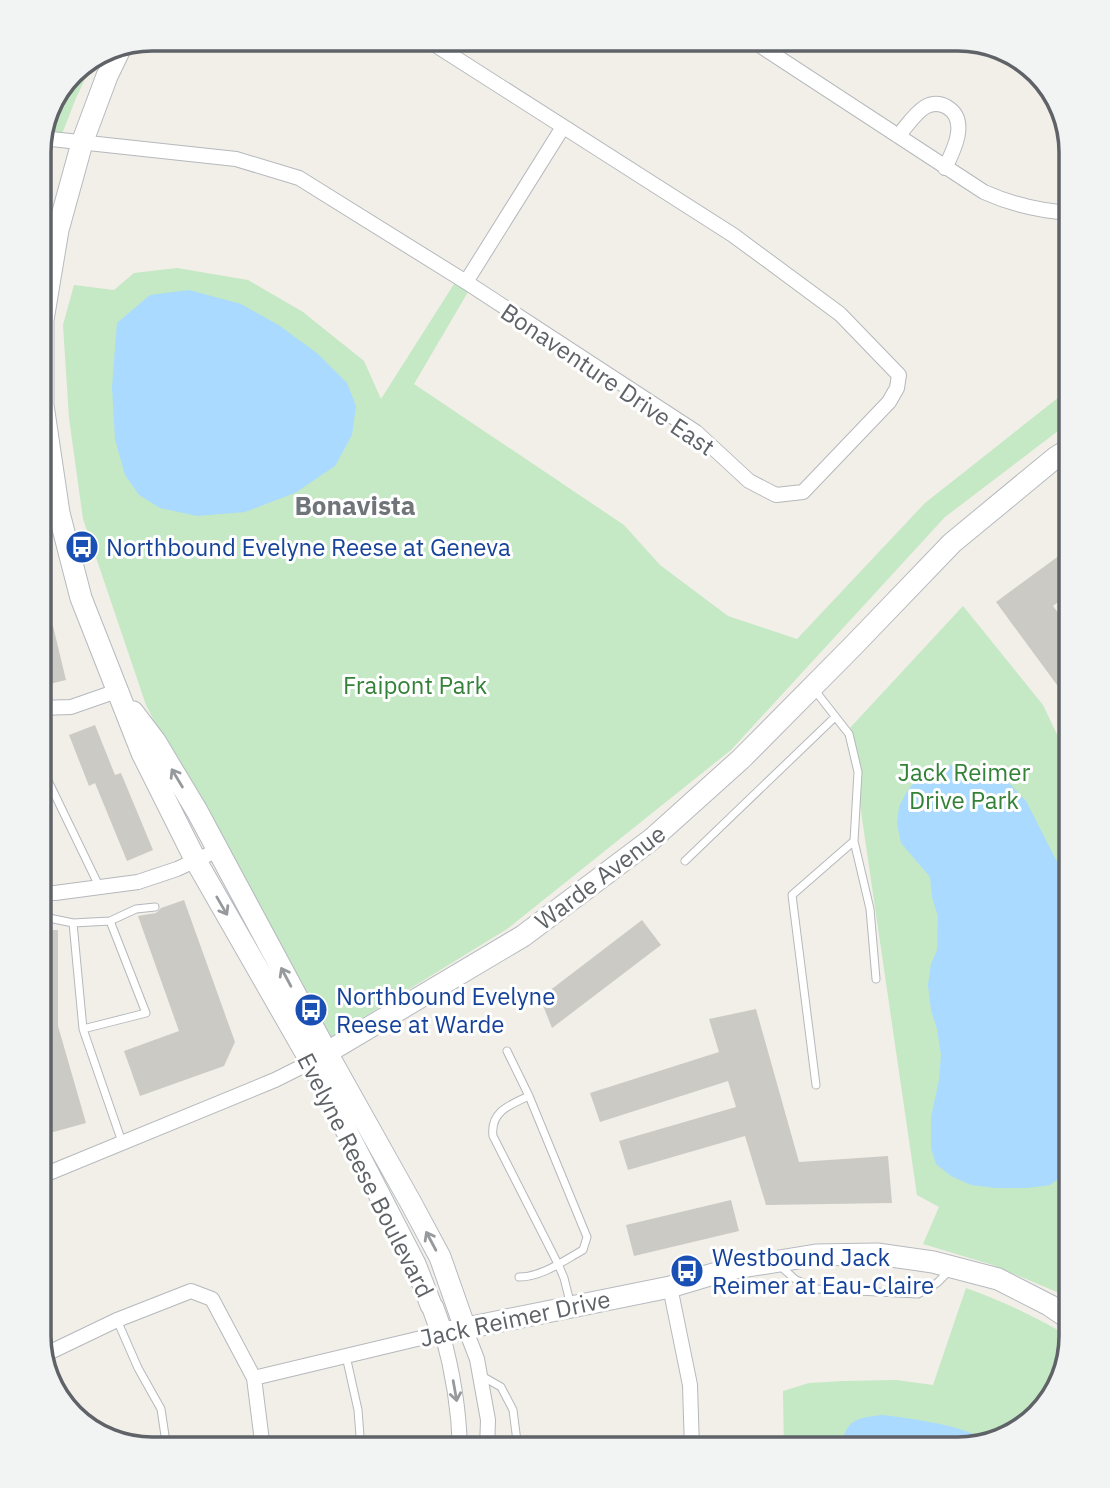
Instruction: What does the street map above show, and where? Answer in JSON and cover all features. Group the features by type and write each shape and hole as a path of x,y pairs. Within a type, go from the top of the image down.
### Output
{"street":[{"name":"Bonaventure Drive East","path":"52,139 236,159 299,178 466,282 696,432 749,481 776,495 803,492 889,402 897,388 899,375 840,314 733,235 446,51"},
{"path":"768,51 984,192 1034,209 1059,212"},
{"name":"Evelyne Reese Boulevard","path":"51,267 58,230 82,142 116,57"},
{"path":"898,136 923,108 933,104 950,108 956,115 957,140 945,168"},
{"path":"466,282 563,127"},
{"name":"Warde Avenue","path":"51,1172 275,1080 319,1058 523,936 652,839 741,759 952,543 1059,456"},
{"name":"Evelyne Reese Boulevard","path":"51,519 142,753 196,861 411,1203 440,1257 477,1359 488,1420 487,1437"},
{"path":"51,707 71,706 117,691"},
{"name":"Evelyne Reese Boulevard","path":"117,691 155,741 218,850 415,1264 449,1358 459,1413 460,1437"},
{"path":"51,893 138,882 177,869 218,850"},
{"name":"Jack Reimer Drive","path":"254,1378 442,1333 670,1287 730,1269 816,1255 877,1254 933,1262 998,1279 1059,1312"},
{"path":"670,1287 690,1385 692,1437"},
{"path":"52,1351 117,1320 191,1291 212,1299 254,1378 261,1437"}],"lane":[{"path":"812,687 849,734 858,772 854,841 870,909 876,979"},
{"path":"685,861 835,717"},
{"path":"51,787 99,886"},
{"path":"816,1085 792,895 854,841"},
{"path":"51,918 73,923 110,921 136,909 155,907"},
{"path":"83,1029 146,1013 110,921"},
{"path":"73,923 83,1029 122,1142"},
{"path":"507,1051 529,1096 587,1237 583,1250 538,1274 519,1277"},
{"path":"529,1096 513,1103 497,1115 492,1126 493,1136 558,1264 571,1307"},
{"path":"776,1262 796,1280 817,1289 918,1294 937,1283 953,1267"},
{"path":"117,1320 138,1368 161,1409 165,1437"},
{"path":"345,1355 358,1410 360,1437"},
{"path":"480,1374 501,1387 513,1410 516,1437"}],"green space":[{"path":"87,75 76,98 62,134 53,133 58,113 80,80"},
{"name":"Fraipont Park","path":"177,268 248,280 303,312 364,361 381,399 454,284 468,292 414,384 624,525 660,565 728,616 797,639 925,503 1059,397 1059,430 945,517 731,750 507,929 320,1044 146,705 83,519 69,418 63,325 74,285 114,290 134,273"},
{"name":"Jack Reimer Drive Park","path":"963,606 1043,705 1059,739 1059,1293 993,1265 923,1244 939,1207 917,1195 849,729"},
{"path":"966,1288 1020,1310 1059,1331 1056,1363 1046,1387 1025,1412 1003,1427 985,1434 958,1437 784,1437 783,1391 809,1383 843,1381 896,1380 933,1385"}],"water":[{"path":"189,290 241,304 280,326 318,354 347,383 356,406 352,435 335,466 295,493 245,512 197,516 160,508 139,495 125,475 115,439 112,387 117,323 150,295"},
{"path":"941,765 968,766 1007,781 1026,801 1059,866 1059,1179 1050,1185 996,1188 971,1185 951,1176 936,1164 931,1148 931,1117 941,1055 928,985 931,964 937,950 938,917 930,877 901,843 897,824 899,807 921,773"},
{"path":"883,1415 924,1421 977,1435 844,1437 853,1422 865,1417"}],"building":[{"path":"1059,556 1059,601 1053,606 1059,614 1059,688 996,602"},
{"path":"51,626 53,626 66,680 51,684"},
{"path":"95,725 115,775 121,773 153,850 127,861 95,783 89,786 69,735"},
{"path":"184,900 235,1042 224,1066 140,1096 124,1051 179,1031 138,916 156,913 161,908"},
{"path":"642,920 661,945 552,1028 540,998"},
{"path":"51,930 58,930 58,1026 86,1123 51,1133"},
{"path":"756,1009 799,1162 888,1156 892,1203 766,1205 745,1136 628,1170 619,1141 736,1107 728,1081 600,1122 590,1093 719,1052 709,1019"},
{"path":"731,1200 739,1231 634,1256 626,1225"}],"place":[{"name":"Northbound Evelyne Reese at Geneva","path":"82,547"},
{"name":"Northbound Evelyne Reese at Warde","path":"311,1010"},
{"name":"Westbound Jack Reimer at Eau-Claire","path":"687,1271"}],"district":[{"name":"Bonavista","path":"355,505"}]}
